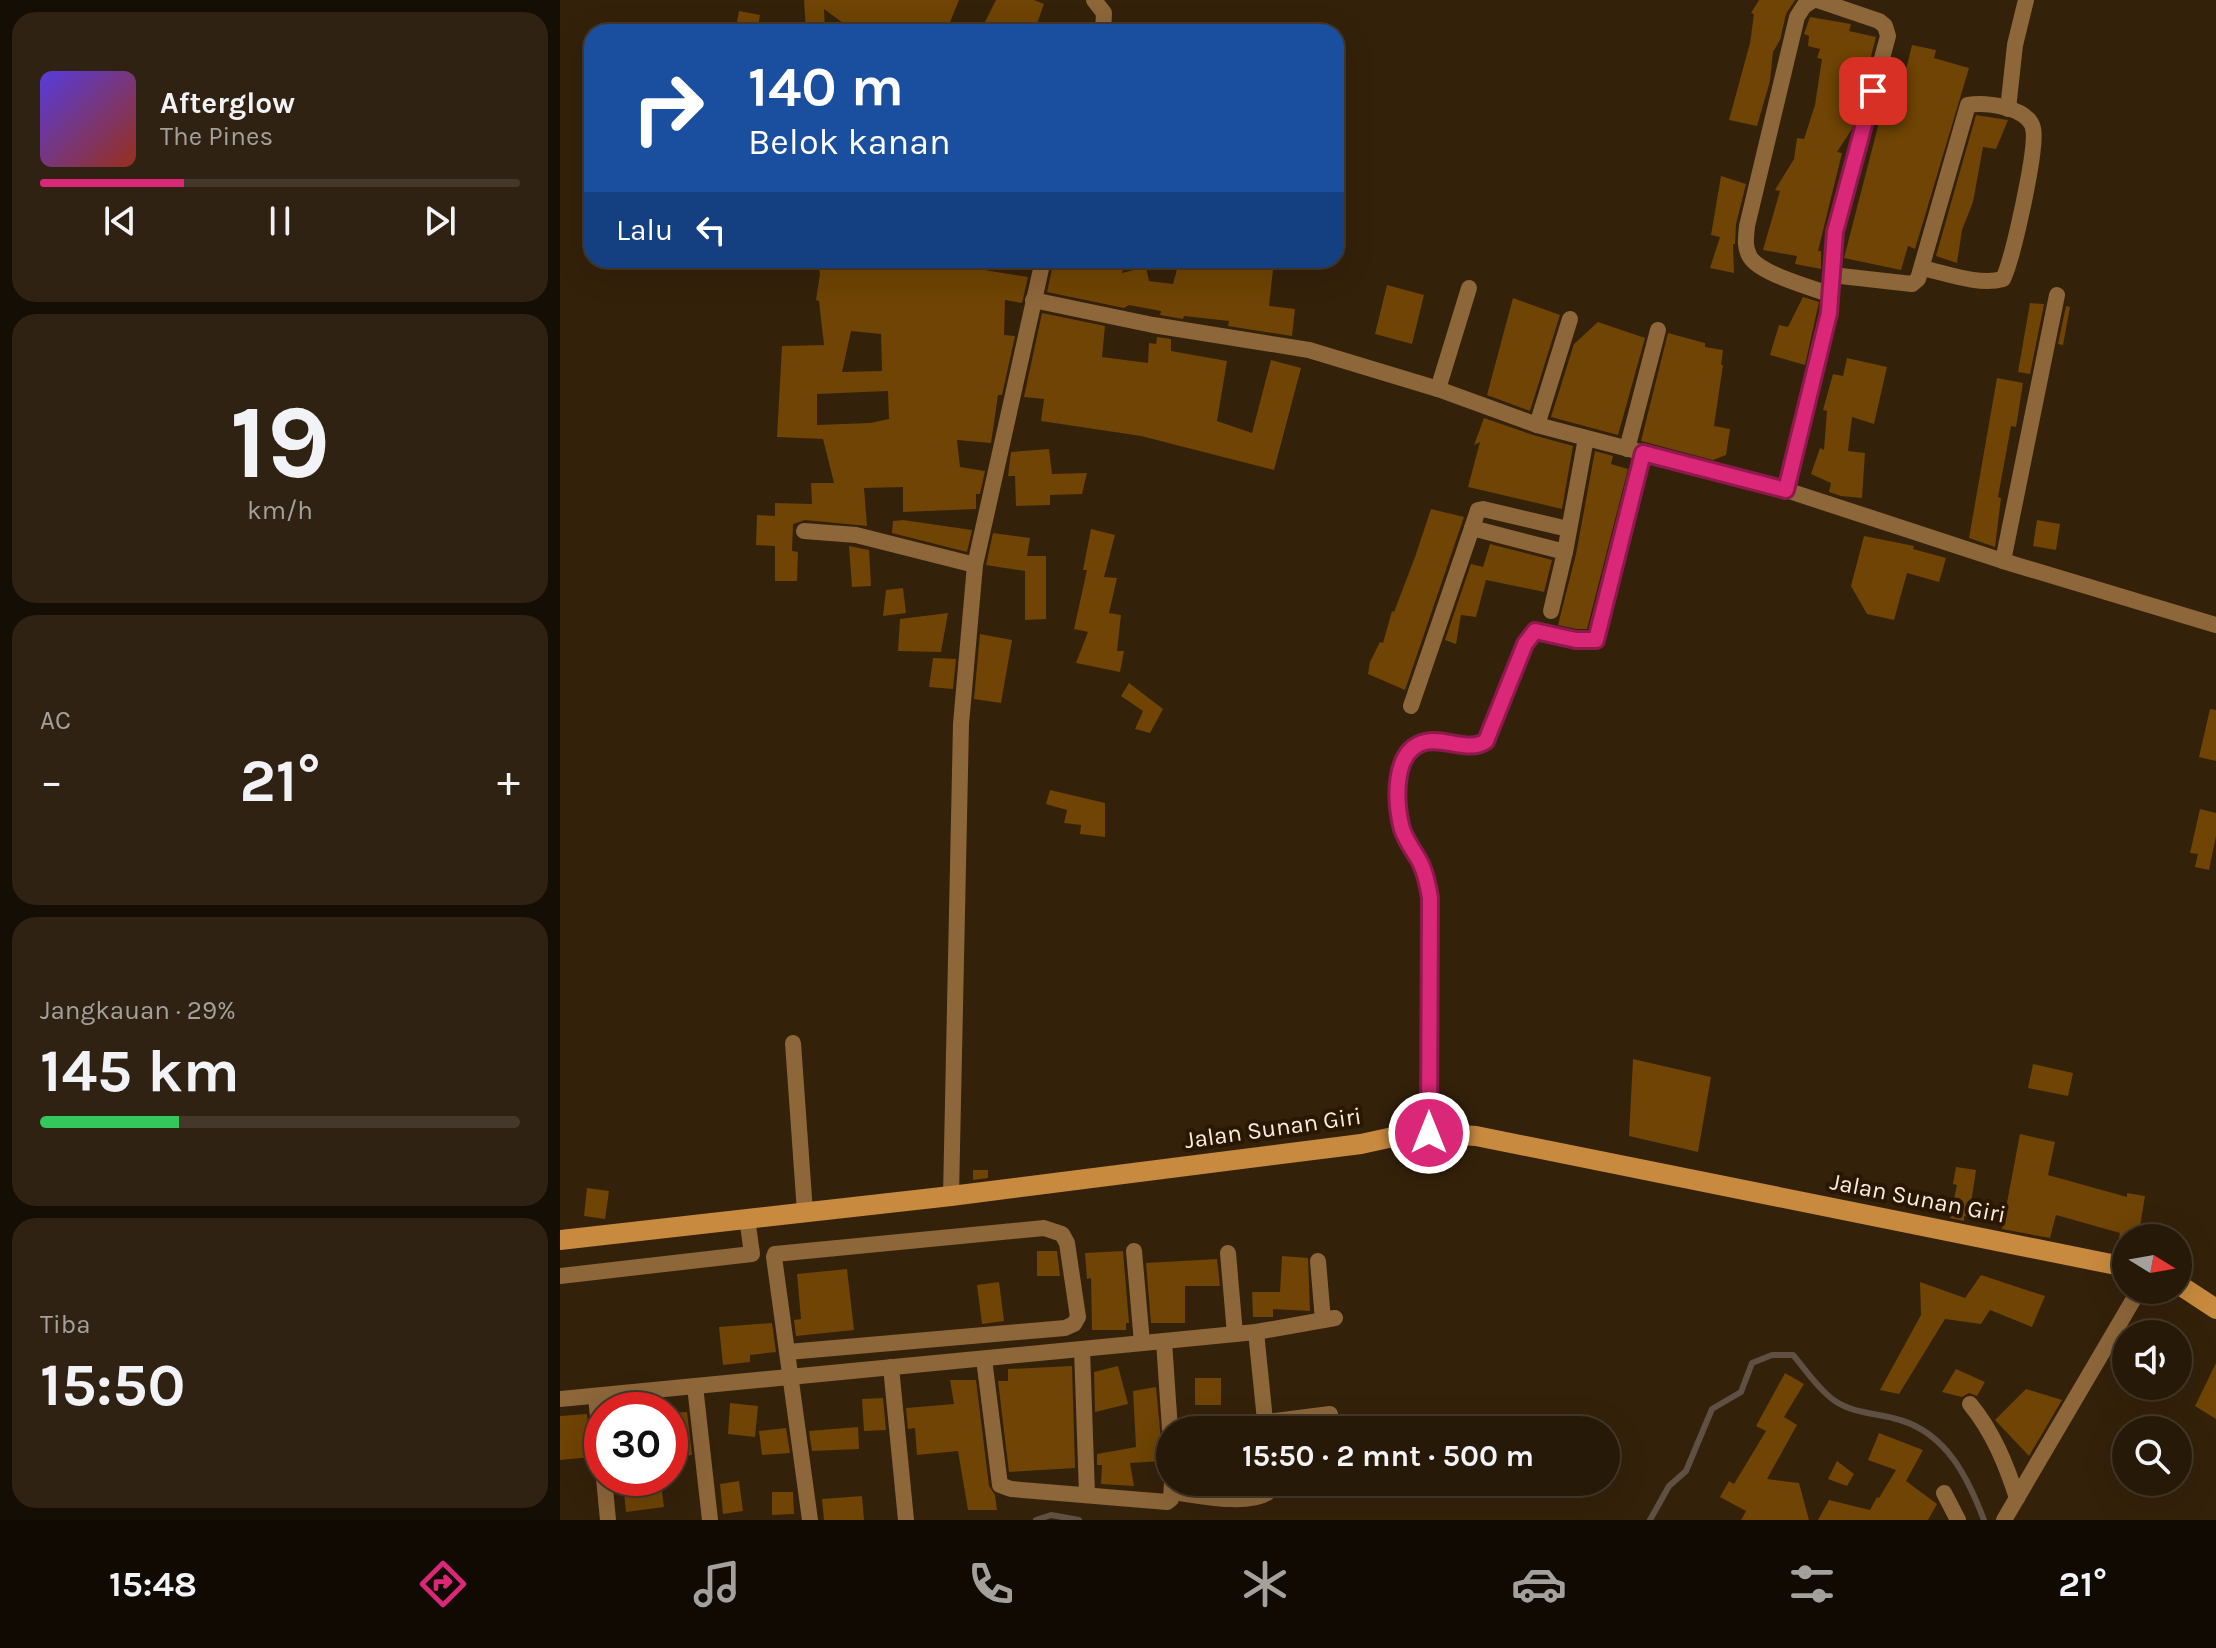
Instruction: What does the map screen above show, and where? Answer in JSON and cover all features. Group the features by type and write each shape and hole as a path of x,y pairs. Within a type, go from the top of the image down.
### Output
{"street":[{"path":"1094,0 1104,13 1103,24"},
{"path":"1786,490 1831,295 1835,232 1888,30 1879,21 1815,0 1804,6 1797,17 1747,226 1745,247 1750,258 1764,269 1831,295"},
{"path":"2008,109 2015,45 2026,0"},
{"path":"1832,275 1912,284 1918,279 1922,268 1968,105 2008,109 2027,117 2033,127 2033,146 2012,253 2003,279 1994,282 1976,280 1922,268"},
{"path":"951,1196 961,724 975,565 1041,268"},
{"path":"1438,389 1469,288"},
{"path":"2003,561 2057,295"},
{"path":"1033,300 1153,325 1309,350 1438,389 1537,425 1786,490 2003,561 2216,625"},
{"path":"1537,425 1570,319"},
{"path":"1429,1133 1430,898 1427,877 1403,831 1399,775 1404,756 1413,746 1428,741 1443,740 1473,746 1486,741 1525,644 1535,631 1576,640 1596,640 1658,330"},
{"path":"1551,611 1586,438"},
{"path":"1411,706 1477,513 1483,509 1568,529"},
{"path":"1472,528 1565,552"},
{"path":"804,531 870,538 975,565"},
{"path":"793,1043 805,1212"},
{"name":"Jalan Sunan Giri","path":"560,1240 951,1196 1361,1144 1416,1132 1476,1136 2112,1264"},
{"path":"560,1276 752,1254 747,1218"},
{"path":"788,1352 1065,1328 1074,1324 1078,1317 1067,1243 1062,1234 1044,1228 776,1253 774,1257 810,1520"},
{"path":"1134,1251 1142,1343"},
{"path":"1228,1253 1235,1334"},
{"path":"636,1392 1256,1332 1329,1319 1318,1261"},
{"path":"2192,1293 2216,1309"},
{"path":"2004,1520 2131,1304"},
{"path":"1256,1332 1265,1416"},
{"path":"1164,1341 1169,1416"},
{"path":"1082,1349 1087,1494"},
{"path":"984,1359 1000,1485 1011,1489 1167,1502 1171,1496"},
{"path":"891,1367 906,1520"},
{"path":"695,1386 710,1520"},
{"path":"560,1399 584,1397"},
{"path":"1970,1404 1995,1441 2008,1468 2017,1498"},
{"path":"1319,1416 1330,1414"},
{"path":"1944,1493 1958,1520"},
{"path":"606,1496 608,1520"},
{"path":"1209,1496 1257,1496"}],"building":[{"path":"804,0 959,0 949,24 845,24 824,9 825,24 806,24"},
{"path":"996,0 1034,0 1044,4 1037,24 984,24"},
{"path":"1759,0 1795,0 1786,14 1780,40 1773,52 1770,81 1757,126 1729,120 1750,43 1754,14 1751,13"},
{"path":"739,11 760,15 758,24 737,24"},
{"path":"1810,17 1851,24 1849,31 1876,37 1852,129 1837,152 1842,153 1818,251 1821,251 1821,269 1795,264 1797,256 1763,250 1780,191 1775,190 1794,159 1797,138 1804,139 1815,105 1822,59 1817,58 1820,49 1808,46 1809,36 1804,34"},
{"path":"1912,45 1936,50 1934,58 1969,68 1915,249 1908,246 1901,270 1844,258 1884,103 1893,106 1903,82"},
{"path":"1976,115 2008,120 1996,149 1983,147 1957,263 1936,256"},
{"path":"1721,176 1746,184 1733,244 1734,273 1710,268 1720,237 1711,235"},
{"path":"819,268 972,268 1028,277 1022,303 1005,300 1004,335 1015,336 1002,395 998,395 991,443 957,440 960,467 985,471 980,494 976,494 976,509 903,512 903,487 864,488 867,526 805,520 793,524 792,551 798,552 797,581 775,581 775,546 756,545 757,515 775,516 775,503 812,504 811,483 834,483 823,439 777,437 782,346 824,345 819,301 816,300","holes":["851,331 881,334 882,371 842,372","888,391 889,419 870,423 817,425 817,394"]},
{"path":"1052,268 1123,268 1122,273 1146,268 1149,281 1173,284 1177,268 1273,268 1269,306 1295,309 1292,336 1228,326 1229,321 1184,316 1183,319 1160,315 1161,311 1129,305 1124,308 1047,292"},
{"path":"1387,285 1424,295 1412,344 1375,334"},
{"path":"1803,297 1819,302 1805,365 1770,355 1779,325 1788,327"},
{"path":"1513,298 1560,315 1530,411 1487,395"},
{"path":"2030,303 2044,304 2030,374 2018,372"},
{"path":"2066,306 2070,307 2063,345 2058,344"},
{"path":"1042,313 1105,326 1102,357 1148,363 1149,343 1156,344 1157,337 1171,339 1171,351 1227,361 1217,421 1252,433 1271,360 1301,368 1274,470 1141,436 1041,421 1044,399 1024,397"},
{"path":"1598,322 1645,338 1618,435 1551,417 1574,344"},
{"path":"1668,333 1705,343 1705,347 1723,350 1714,426 1730,429 1726,455 1713,460 1641,441"},
{"path":"1847,358 1887,367 1874,424 1852,417 1848,451 1865,453 1862,498 1829,492 1831,483 1811,474 1820,448 1824,450 1827,411 1823,410 1833,374 1843,376"},
{"path":"1997,378 2023,383 2016,427 2011,426 1998,497 2001,498 1995,547 1969,538"},
{"path":"1484,418 1573,446 1562,509 1468,487 1480,442 1474,445"},
{"path":"1049,449 1052,474 1087,473 1082,494 1050,495 1050,505 1016,506 1015,476 1008,476 1011,452"},
{"path":"1595,451 1613,456 1611,464 1628,469 1587,629 1577,629 1558,625 1576,554"},
{"path":"1431,509 1464,517 1405,690 1368,674 1370,662 1380,642 1383,643"},
{"path":"2037,520 2060,524 2056,550 2033,546"},
{"path":"893,521 972,530 967,552 892,533"},
{"path":"1091,529 1115,535 1104,577 1117,578 1109,613 1121,615 1117,651 1124,651 1120,672 1076,663 1088,632 1074,629 1087,570 1083,570"},
{"path":"993,533 1030,538 1027,556 1046,556 1046,619 1025,620 1025,571 986,565"},
{"path":"1864,536 1914,546 1913,549 1946,558 1939,582 1907,573 1894,620 1867,614 1851,586"},
{"path":"1490,544 1552,560 1544,592 1486,580 1476,617 1461,615 1456,644 1445,640 1471,564 1483,567"},
{"path":"849,546 869,550 871,586 852,587"},
{"path":"903,588 906,613 883,616 886,590"},
{"path":"948,613 941,652 898,651 900,619"},
{"path":"980,634 1012,640 1001,703 974,699"},
{"path":"933,658 956,659 953,689 929,687"},
{"path":"1129,683 1163,709 1150,733 1135,729 1143,711 1121,696"},
{"path":"2210,709 2216,710 2216,761 2199,757"},
{"path":"1050,790 1105,803 1105,837 1080,834 1081,825 1064,823 1067,810 1046,804"},
{"path":"2200,809 2216,813 2216,836 2209,870 2195,867 2198,854 2190,853"},
{"path":"1633,1059 1711,1077 1698,1152 1629,1136"},
{"path":"2033,1064 2073,1073 2068,1096 2028,1088"},
{"path":"2020,1134 2055,1142 2048,1175 2127,1197 2127,1193 2145,1196 2140,1224 2112,1224 2112,1231 2056,1215 2050,1238 2002,1229"},
{"path":"1956,1167 1976,1170 1969,1217 1964,1216 1964,1221 1950,1218 1957,1185 1953,1184"},
{"path":"973,1170 988,1170 988,1178 973,1180"},
{"path":"587,1188 609,1191 605,1219 584,1216"},
{"path":"1037,1251 1057,1251 1060,1276 1037,1276"},
{"path":"1123,1251 1129,1323 1126,1323 1126,1330 1092,1330 1091,1278 1087,1279 1085,1253"},
{"path":"1282,1256 1308,1258 1310,1311 1273,1309 1273,1317 1253,1317 1252,1292 1280,1292"},
{"path":"1217,1259 1220,1286 1185,1286 1185,1323 1151,1323 1146,1263"},
{"path":"847,1269 854,1330 796,1336 794,1320 801,1319 797,1274"},
{"path":"1981,1275 2045,1296 2032,1327 1990,1310 1981,1324 1945,1319 1899,1394 1880,1390 1921,1315 1920,1282 1965,1298"},
{"path":"999,1282 1004,1321 982,1324 977,1285"},
{"path":"772,1323 776,1352 750,1355 750,1362 723,1365 719,1327"},
{"path":"2216,1363 2216,1419 2195,1406"},
{"path":"1072,1366 1075,1468 1009,1472 998,1381 1008,1381 1008,1369"},
{"path":"1118,1366 1128,1404 1095,1412 1094,1372"},
{"path":"1956,1369 1985,1382 1977,1396 1969,1393 1962,1397 1942,1392"},
{"path":"1785,1373 1804,1384 1784,1417 1797,1425 1767,1479 1799,1483 1809,1520 1741,1520 1746,1511 1720,1497 1729,1481 1734,1484 1766,1431 1756,1426"},
{"path":"1195,1378 1221,1378 1221,1405 1195,1405"},
{"path":"950,1380 976,1380 989,1486 995,1495 997,1510 968,1510 958,1451 917,1455 915,1428 908,1429 906,1408 954,1404"},
{"path":"1156,1387 1159,1416 1156,1416 1156,1461 1130,1463 1134,1486 1101,1484 1102,1465 1097,1465 1097,1454 1136,1447 1133,1391"},
{"path":"2026,1389 2062,1400 2029,1456 1995,1420"},
{"path":"883,1398 886,1430 864,1431 862,1399"},
{"path":"730,1403 758,1406 755,1437 728,1434"},
{"path":"584,1414 584,1458 560,1460 560,1416"},
{"path":"688,1421 692,1455 688,1455"},
{"path":"858,1427 859,1449 812,1451 809,1431"},
{"path":"786,1428 790,1453 762,1455 759,1431"},
{"path":"1879,1433 1923,1450 1906,1481 1937,1504 1928,1520 1818,1520 1829,1500 1870,1510 1879,1498 1896,1470 1868,1460"},
{"path":"1837,1461 1854,1474 1847,1486 1828,1479"},
{"path":"739,1481 743,1511 723,1514 720,1484"},
{"path":"772,1492 793,1492 794,1514 772,1515"},
{"path":"624,1496 662,1496 664,1507 626,1512"},
{"path":"862,1496 864,1520 824,1520 822,1499"}],"waterway":[{"path":"1650,1520 1669,1486 1686,1471 1712,1409 1741,1392 1752,1363 1772,1355 1793,1355 1824,1391 1842,1405 1900,1420 1931,1436 1963,1474 1984,1520"},
{"path":"1036,1520 1051,1515 1079,1520"}],"route":[{"path":"1429,1133 1430,898 1427,877 1403,831 1399,775 1404,756 1413,746 1428,741 1443,740 1473,746 1486,741 1525,644 1535,631 1588,642 1596,640 1643,453 1786,490 1829,313 1835,232 1873,91"}]}
